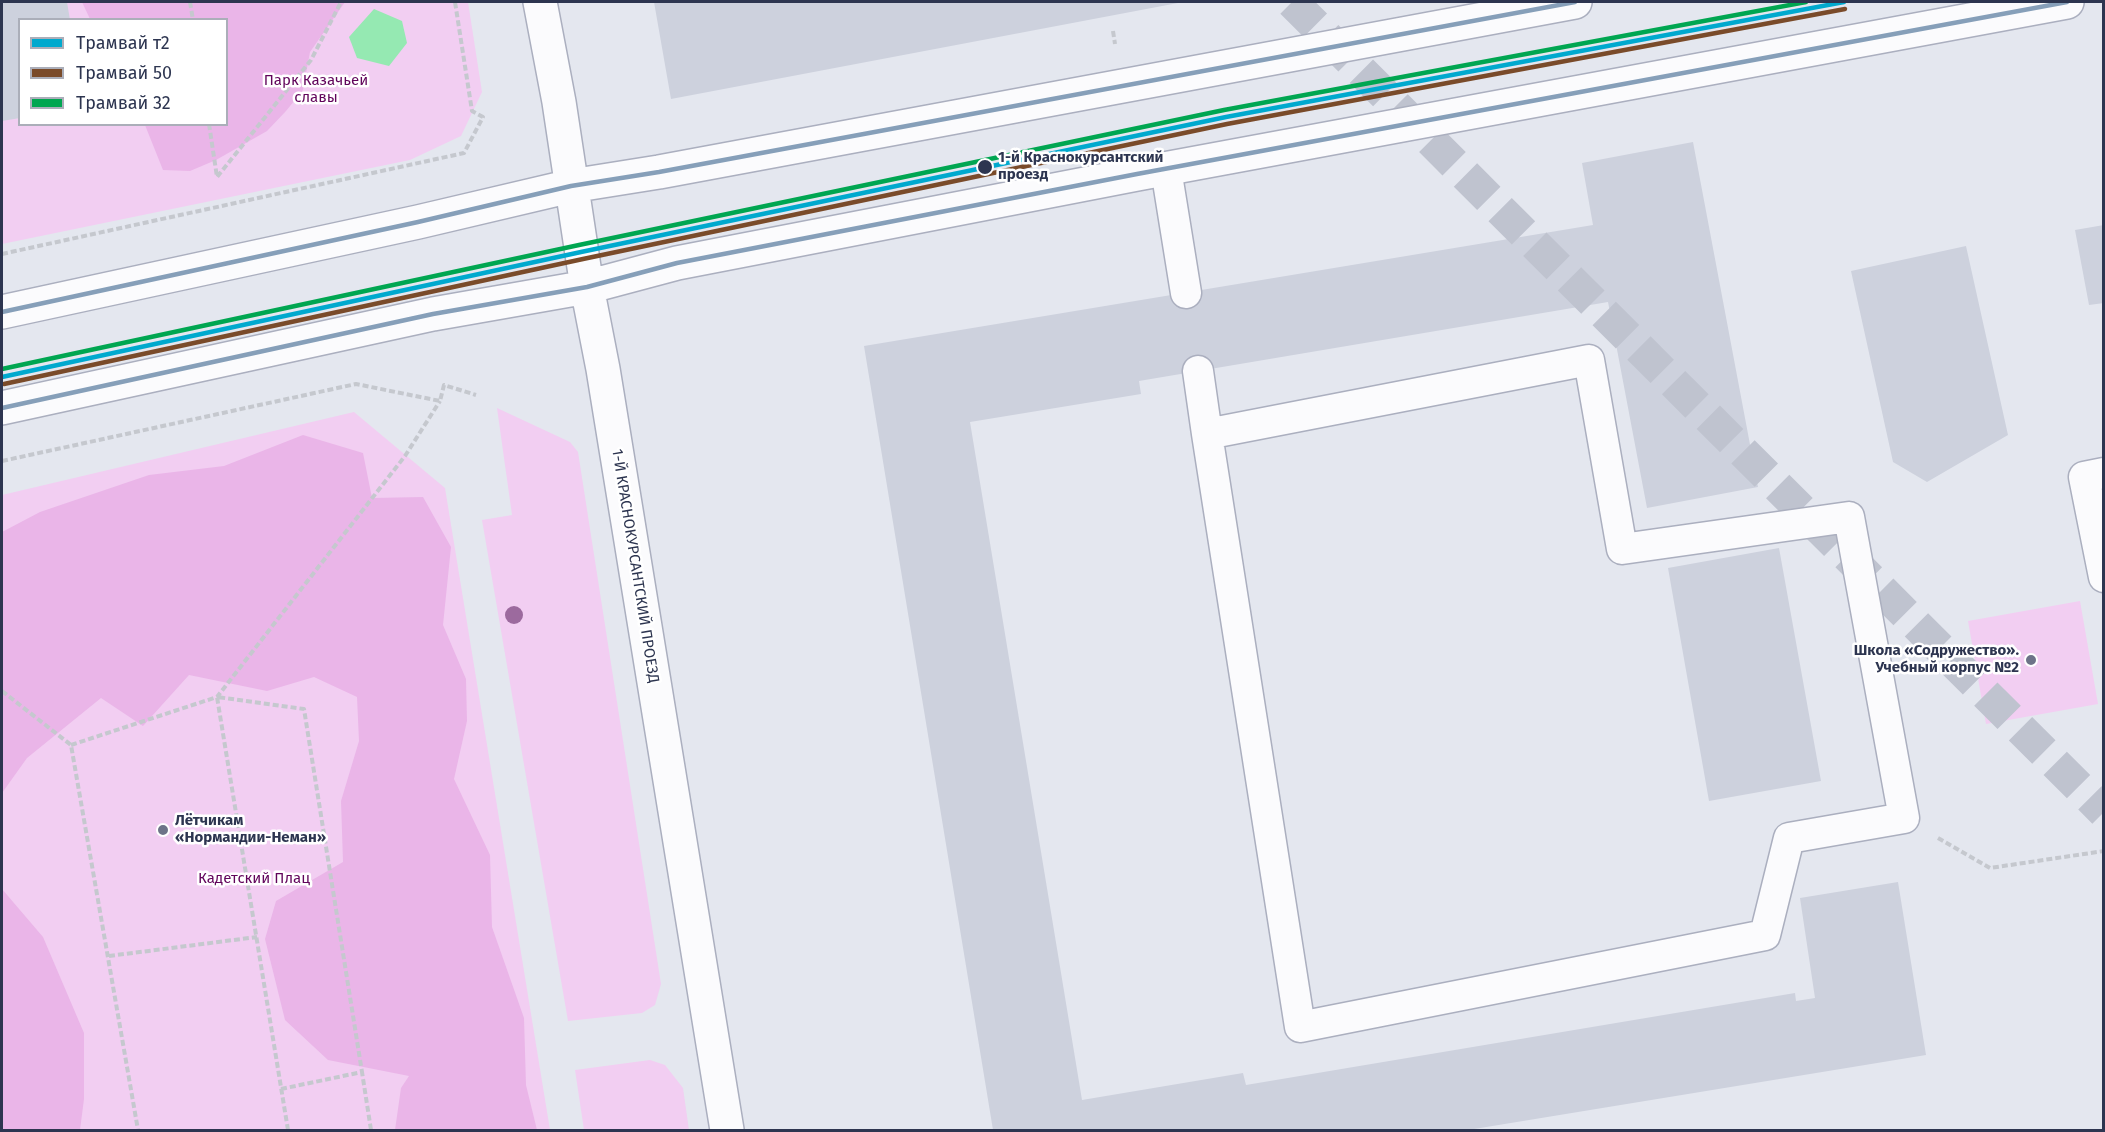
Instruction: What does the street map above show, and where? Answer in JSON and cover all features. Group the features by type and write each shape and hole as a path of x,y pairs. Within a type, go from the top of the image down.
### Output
{"main road":[{"name":"1-Й КРАСНОКУРСАНТСКИЙ ПРОЕЗД","path":"540,2 559,102 587,286 603,369 727,1131"},
{"path":"2,312 418,222 571,186 671,170 1575,2"},
{"path":"2,408 433,314 587,286 677,263 1166,169 2067,2"}],"lane":[{"path":"1166,169 1186,293"},
{"path":"1198,371 1207,434 1300,1027 1765,935 1789,838 1904,818 1849,517 1622,549 1589,360 1207,434"},
{"path":"2103,473 2084,477 2103,577"}],"path":[{"path":"190,2 193,18"},
{"path":"209,126 217,177 311,60 341,2"},
{"path":"2,254 464,153 483,117 472,111 454,2"},
{"path":"2,461 356,384 440,401"},
{"path":"288,1131 217,697 405,456 440,401 444,385 476,395"},
{"path":"2,691 71,745 138,1131"},
{"path":"71,745 217,697 304,709 371,1131"},
{"path":"1904,818 1990,868 2103,851"},
{"path":"109,956 257,937"},
{"path":"281,1089 362,1072"}],"green space":[{"name":"Парк Казачьей славы","path":"2,2 468,2 482,92 461,136 410,160 2,244"},
{"path":"497,408 570,442 578,452 661,984 655,1005 642,1013 568,1021 482,520 512,515"},
{"name":"Кадетский Плац","path":"354,412 445,488 550,1130 2,1130 2,495"},
{"path":"2080,601 2098,704 1986,724 1968,621"},
{"path":"650,1060 665,1065 683,1088 689,1130 584,1130 575,1070"}],"shaded area":[{"path":"82,2 345,2 310,52 303,90 286,111 267,131 216,160 190,171 163,170 145,126 228,126 228,18 90,18"},
{"path":"374,9 402,21 407,43 389,66 357,58 349,37"},
{"path":"303,435 363,453 372,498 423,497 451,547 443,625 466,679 467,721 454,779 490,855 492,927 524,1018 526,1085 537,1130 395,1130 401,1088 409,1076 328,1060 285,1020 265,939 276,901 343,862 341,801 359,741 357,697 314,677 267,691 189,675 143,726 101,698 27,758 2,793 2,532 40,512 149,475 224,466"},
{"path":"2,889 43,937 84,1033 84,1099 80,1130 2,1130"}],"building":[{"path":"2,2 67,2 70,18 18,18 18,118 2,121"},
{"path":"654,2 1178,2 1178,3 671,99"},
{"path":"1693,142 1758,487 1647,508 1608,302 1139,381 1141,394 970,422 1082,1100 1243,1073 1246,1085 1795,993 1796,1001 1815,998 1800,898 1898,882 1926,1055 1468,1130 993,1130 864,346 1593,225 1582,163"},
{"path":"2104,225 2104,303 2089,305 2075,230"},
{"path":"1966,246 2008,435 1927,482 1893,462 1851,271"},
{"path":"1779,548 1821,781 1709,801 1668,568"}],"tunnel":[{"path":"1292,2 2104,812"}],"tram line":[{"name":"32","path":"2,369 1224,110 1806,2"},
{"name":"т2","path":"2,377 581,252 1226,117 1844,2"},
{"name":"50","path":"4,384 583,259 1227,124 1845,9"}],"transit line":[{"path":"2,312 418,222 571,186 659,172 1575,2"},
{"path":"2,408 433,314 587,287 677,263 1137,174 2067,2"}],"place":[{"name":"1-й Краснокурсантский проезд","path":"985,167"},
{"name":"Школа «Содружество». Учебный корпус №2","path":"2031,660"},
{"name":"Лётчикам «Нормандии-Неман»","path":"163,830"}]}
